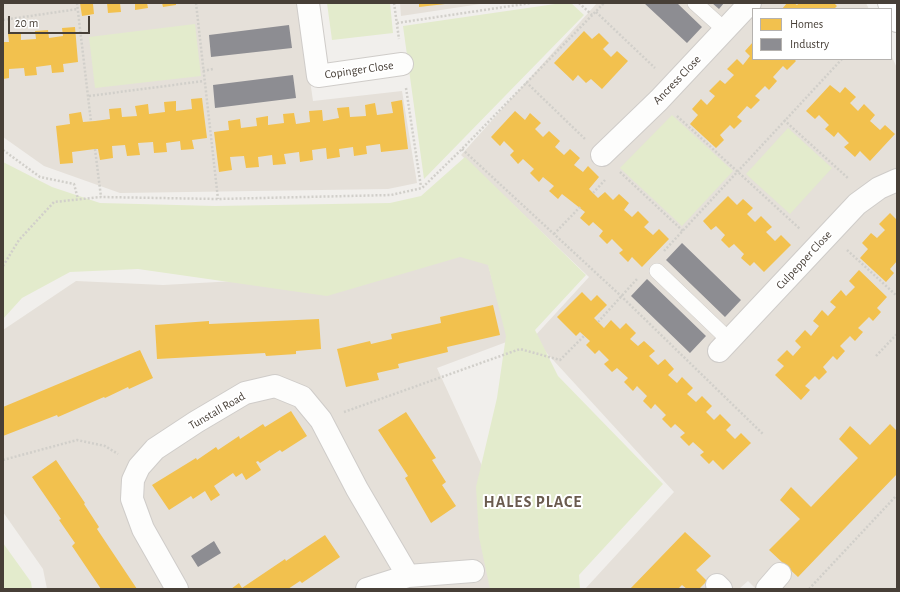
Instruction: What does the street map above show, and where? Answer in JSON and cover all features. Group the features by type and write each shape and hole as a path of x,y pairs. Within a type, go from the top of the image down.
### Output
{"street":[{"name":"Copinger Close","path":"308,3 318,76 403,64"},
{"name":"Ancress Close","path":"602,155 666,92 750,3"},
{"path":"892,10 897,21"},
{"name":"Culpepper Close","path":"724,346 857,204 879,188 897,180"},
{"name":"Tunstall Road","path":"176,589 143,529 132,499 133,480 139,467 156,449 245,393 275,386 302,397 322,420 357,489 408,576"},
{"path":"367,589 408,576 473,571"}],"lane":[{"path":"696,3 725,30"},
{"path":"657,271 724,346"}],"path":[{"path":"77,3 92,122"},
{"path":"196,3 218,199"},
{"path":"394,3 422,188"},
{"path":"397,23 531,3"},
{"path":"579,3 592,15"},
{"path":"3,266 19,240 54,202 101,197 218,199 391,195 422,188 462,150 526,82 604,3"},
{"path":"3,20 78,9"},
{"path":"596,12 736,171 897,296"},
{"path":"662,253 736,171 841,60"},
{"path":"203,71 213,70"},
{"path":"89,96 204,81"},
{"path":"526,82 683,231"},
{"path":"784,120 868,196"},
{"path":"95,149 101,197"},
{"path":"3,150 40,177 74,184 78,199"},
{"path":"462,150 621,296 764,435"},
{"path":"554,234 580,207"},
{"path":"598,322 642,274"},
{"path":"876,356 897,334"},
{"path":"322,420 520,348 560,360 584,336"},
{"path":"3,460 77,440 105,446 139,467"},
{"path":"809,589 897,495"}],"shaded area":[{"path":"3,3 299,3 313,101 402,91 417,183 388,189 120,193 44,166 3,137"},
{"path":"400,3 487,3 401,16"},
{"path":"597,3 866,3 868,8 752,8 752,60 892,60 892,57 897,68 897,589 756,589 748,581 739,589 585,589 674,492 533,338 589,277 461,155"},
{"path":"482,242 509,341 437,368 505,516 505,589 47,589 43,569 3,512 3,330 76,281 163,285 344,275"}],"green space":[{"path":"327,3 390,3 393,33 332,40"},
{"path":"562,3 571,3 584,15 424,179 403,26"},
{"path":"195,24 201,76 95,88 89,37"},
{"path":"672,115 733,171 682,226 620,168"},
{"path":"788,128 832,168 790,214 746,174"},
{"path":"465,157 586,275 535,330 558,376 663,484 579,575 580,589 490,589 479,537 476,487 497,398 506,336 488,265 460,257 327,296 138,269 70,272 22,298 3,319 3,162 52,187 100,203 215,206 390,203 421,196"},
{"path":"3,543 31,582 32,589 3,589"}],"building: Homes":[{"path":"80,3 96,3 93,4 94,14 82,16"},
{"path":"107,3 120,3 121,12 108,13"},
{"path":"135,3 147,3 148,8 135,10"},
{"path":"162,3 176,3 176,5 163,7"},
{"path":"419,3 445,3 445,4 419,7"},
{"path":"787,3 794,3 797,5 799,3 834,3 837,6 835,8 783,8"},
{"path":"75,27 78,62 63,64 64,72 52,73 51,65 36,67 37,75 25,76 24,68 9,69 9,78 3,79 3,42 9,42 8,34 21,32 21,40 36,39 35,31 48,30 49,38 63,36 62,28"},
{"path":"584,31 592,39 599,33 609,43 603,49 611,57 617,51 628,61 602,89 591,79 586,83 578,75 573,81 554,63"},
{"path":"752,43 752,60 796,61 787,70 783,66 773,77 777,81 769,90 765,86 755,96 760,100 751,109 747,106 737,117 742,121 734,129 730,125 720,135 724,140 716,148 690,124 698,115 692,109 701,99 707,105 715,96 709,91 720,80 725,84 734,75 727,69 737,59 743,65 750,56 745,51"},
{"path":"830,85 840,93 845,87 856,97 850,103 858,111 864,104 875,115 870,121 880,130 885,125 895,134 870,161 860,151 855,157 844,147 849,143 838,132 834,137 825,129 829,125 819,115 815,119 806,111"},
{"path":"202,98 207,138 192,140 194,149 181,150 180,141 166,143 167,152 154,153 153,142 138,143 140,155 127,156 125,145 112,146 113,158 100,160 98,149 95,149 72,152 73,163 60,164 56,126 70,124 69,114 81,112 83,122 110,119 109,109 121,108 122,117 137,116 135,106 148,104 149,114 165,112 164,102 176,101 176,111 192,109 191,99"},
{"path":"402,100 408,149 381,152 380,144 366,146 367,154 354,156 353,147 339,149 340,157 327,159 326,148 312,150 313,160 300,162 299,152 284,154 286,164 273,165 272,155 258,157 259,167 246,168 244,156 230,157 232,170 219,172 214,132 229,130 228,121 240,119 241,128 257,126 256,118 268,116 268,125 284,123 283,114 294,113 296,124 310,122 309,111 322,110 323,121 339,118 337,108 349,107 350,117 366,116 365,105 375,103 377,115 393,113 391,102"},
{"path":"515,111 525,120 530,113 541,123 535,129 543,137 549,131 560,141 555,147 564,155 570,149 580,158 574,165 583,172 588,166 599,177 589,189 598,198 605,192 613,200 619,194 629,203 624,210 632,217 638,211 649,222 644,227 653,235 659,229 669,239 642,267 632,257 628,262 619,253 623,250 612,239 607,244 599,236 603,231 593,222 589,226 580,218 585,212 562,194 558,199 549,191 554,186 543,177 539,182 530,173 534,169 523,159 518,164 510,155 514,151 504,141 500,146 491,137"},
{"path":"728,196 737,205 743,199 753,208 747,214 755,222 761,216 772,227 766,232 775,241 781,235 791,245 764,272 754,262 750,266 741,258 744,254 734,244 729,248 721,240 725,235 716,226 711,230 703,221"},
{"path":"890,213 897,220 897,261 890,269 894,273 886,282 860,258 868,249 862,243 871,233 877,238 885,230 879,224"},
{"path":"859,270 887,297 877,308 881,312 873,321 869,317 858,328 863,332 855,341 850,336 840,346 845,351 837,360 833,356 823,367 827,372 819,380 815,376 805,386 810,390 801,400 775,375 784,366 777,360 787,350 793,356 801,347 795,341 805,330 811,336 819,326 813,321 822,310 828,316 836,307 830,302 841,290 846,296 855,287 849,281"},
{"path":"582,292 591,301 597,295 607,305 594,318 604,328 611,320 620,329 626,323 636,333 630,339 638,346 644,341 655,351 649,356 658,365 665,359 674,369 668,375 677,383 682,377 693,388 687,394 696,402 702,396 712,406 706,412 714,420 720,414 731,425 726,430 735,439 741,433 751,443 723,470 713,460 709,464 700,455 704,452 693,442 689,446 680,437 685,433 675,424 671,428 662,419 666,415 655,404 651,409 643,401 647,396 637,386 633,391 624,382 628,378 617,368 612,372 604,364 609,360 599,350 595,354 586,345 590,341 580,332 576,336 557,317"},
{"path":"493,305 500,335 447,347 448,352 398,364 399,368 377,373 379,380 346,387 337,349 370,341 371,344 392,339 391,334 441,323 440,317"},
{"path":"319,319 321,349 296,351 296,354 266,356 265,353 157,359 155,325 209,321 209,324"},
{"path":"140,350 153,378 58,417 57,415 3,436 3,407"},
{"path":"291,411 307,436 282,452 280,450 260,463 258,461 256,462 261,470 246,480 242,473 236,477 233,473 214,486 220,495 211,501 205,491 193,499 191,496 169,510 152,485 196,458 197,460 216,447 218,450 239,436 240,439 263,424 265,427"},
{"path":"406,412 436,458 432,460 446,482 442,485 456,506 431,523 405,478 408,476 378,430"},
{"path":"890,424 897,431 897,474 798,577 769,550 800,519 780,500 791,487 811,507 858,458 839,439 850,426 870,445"},
{"path":"56,460 85,503 84,504 99,527 97,529 137,589 101,589 72,546 75,543 59,520 61,519 32,477"},
{"path":"685,532 711,556 696,570 707,581 699,589 687,589 682,585 678,589 630,589"},
{"path":"325,535 340,557 302,583 300,581 288,589 231,589 239,583 242,588 285,559 286,561"}],"building: Industry":[{"path":"644,3 677,3 702,27 687,43"},
{"path":"712,3 724,3 719,9"},
{"path":"289,25 292,48 211,57 209,35"},
{"path":"293,75 296,98 215,108 213,85"},
{"path":"682,243 741,300 725,317 666,260"},
{"path":"647,279 706,336 690,353 631,296"},
{"path":"214,541 221,553 198,567 191,556"}],"district":[{"name":"HALES PLACE","path":"533,502"}]}
